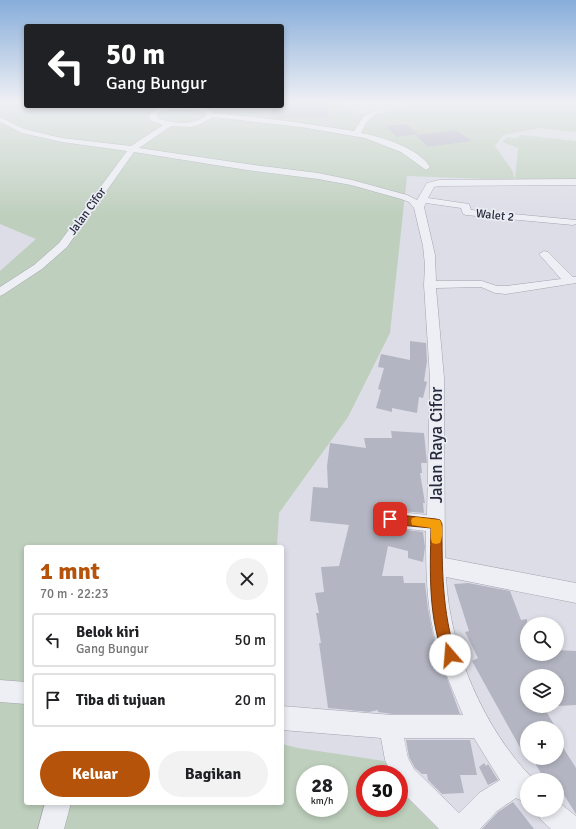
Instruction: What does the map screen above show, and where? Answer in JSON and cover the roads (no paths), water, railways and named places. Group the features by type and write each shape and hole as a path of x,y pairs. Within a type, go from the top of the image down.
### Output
{"street":[{"path":"61,140 318,176 394,193 419,203 430,185 434,184 498,187 576,182"},
{"name":"Jalan Cifor","path":"0,292 38,268 63,245 132,149 145,140"},
{"path":"381,140 405,150 423,163 426,167"},
{"name":"Walet 2","path":"419,203 466,206 466,212 573,222"},
{"name":"Jalan Raya Cifor","path":"419,203 427,242 431,274 430,285 436,364 436,566 440,613 444,636 450,655 479,726 520,783"},
{"path":"544,254 573,280"},
{"path":"430,285 482,284 495,289 506,290 573,280"},
{"path":"390,519 436,524"},
{"path":"436,566 576,593"},
{"path":"0,691 24,693"},
{"path":"284,718 392,727 479,726"},
{"path":"392,727 393,746 405,778 457,829"},
{"path":"463,829 481,807 503,791 520,788"},
{"path":"51,829 57,805"},
{"path":"557,817 571,829"}]}
